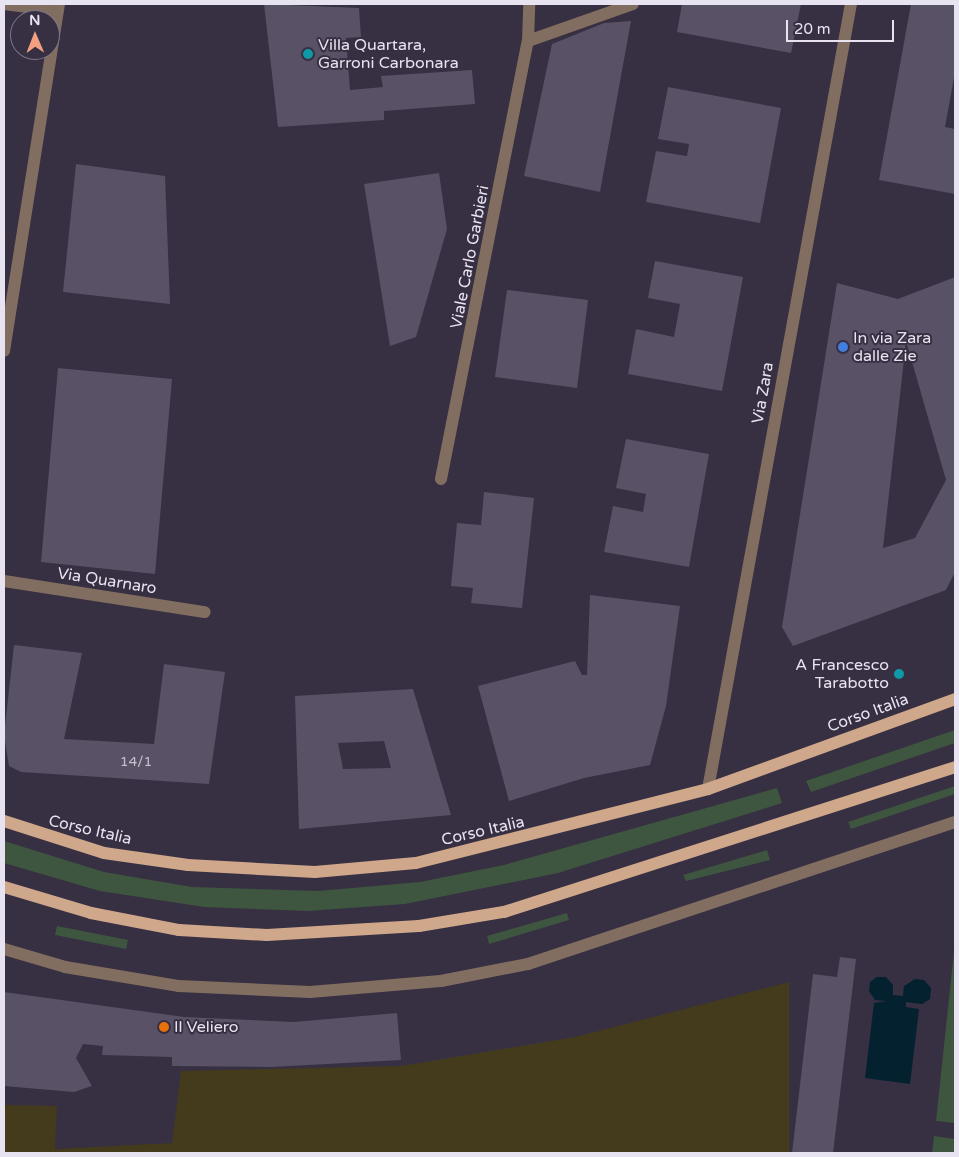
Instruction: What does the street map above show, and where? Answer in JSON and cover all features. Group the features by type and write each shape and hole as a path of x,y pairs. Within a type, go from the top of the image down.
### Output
{"main road":[{"name":"Corso Italia","path":"4,821 104,853 188,865 315,872 416,863 462,853 708,789 955,699"},
{"path":"4,887 91,913 179,930 267,935 420,926 504,912 955,767"}],"street":[{"path":"4,4 58,7 10,262 4,351"},
{"name":"Viale Carlo Garbieri","path":"441,479 528,41 530,4"},
{"path":"528,41 633,4"},
{"name":"Via Zara","path":"708,789 851,4"},
{"name":"Via Quarnaro","path":"4,581 205,612"},
{"path":"4,948 65,967 179,986 310,992 441,981 545,959 955,822"}],"green space":[{"path":"955,730 955,743 811,792 806,781"},
{"path":"955,786 955,794 851,829 848,822"},
{"path":"777,788 782,803 558,873 405,904 308,911 204,907 100,891 4,863 4,841 104,872 192,887 318,891 420,882 504,865"},
{"path":"767,850 770,860 686,881 683,875"},
{"path":"567,913 569,920 489,944 487,936"},
{"path":"57,926 128,940 126,949 55,935"},
{"path":"955,942 955,1123 936,1121"},
{"path":"934,1136 955,1139 955,1153 932,1153"}],"sand":[{"path":"789,982 789,1153 4,1153 4,1105 57,1106 55,1149 172,1143 181,1071 401,1066 575,1037"}],"water":[{"path":"877,977 886,977 893,985 893,995 903,996 904,986 915,979 924,980 931,988 930,999 922,1004 906,1002 906,1007 919,1009 910,1084 865,1078 874,1003 886,1001 875,1000 869,991 870,982"}],"building":[{"name":"Villa Quartara, Garroni Carbonara","path":"264,4 359,8 361,37 346,38 350,90 383,87 381,76 472,70 475,104 384,111 384,120 278,127"},
{"path":"682,4 801,4 791,53 677,32"},
{"path":"911,4 955,4 955,72 945,127 955,129 955,194 879,180"},
{"path":"631,21 600,192 524,176 552,44 604,23"},
{"path":"668,87 781,108 760,223 646,202 656,151 687,156 689,144 658,139"},
{"path":"76,164 165,176 170,304 63,292"},
{"path":"439,173 447,229 416,337 390,346 364,184"},
{"path":"655,261 743,277 722,391 628,374 636,329 674,337 680,304 648,298"},
{"path":"955,277 955,572 946,590 793,646 782,627 837,283 898,299","holes":["906,341 946,480 915,538 883,548"]},
{"path":"507,290 588,300 577,388 495,377"},
{"path":"58,368 172,379 155,574 41,562"},
{"path":"626,439 709,454 689,567 604,552 613,506 643,512 646,494 616,488"},
{"path":"484,492 534,498 522,608 471,603 473,588 451,586 457,523 481,525"},
{"path":"590,595 680,606 666,706 650,765 584,778 509,801 478,686 575,661 582,675 587,675"},
{"path":"14,645 82,653 64,739 154,744 164,664 225,672 209,784 21,772 9,766 4,735"},
{"path":"413,689 451,815 299,829 295,696","holes":["384,741 391,768 343,769 338,743"]},
{"path":"840,957 856,959 833,1153 792,1153 813,974 837,977"},
{"path":"4,992 184,1017 294,1022 397,1013 401,1060 271,1067 172,1066 172,1057 102,1055 103,1046 83,1044 76,1058 92,1086 74,1092 4,1086"}],"place":[{"name":"Villa Quartara, Garroni Carbonara","path":"308,54"},
{"name":"In via Zara dalle Zie","path":"843,347"},
{"name":"A Francesco Tarabotto","path":"899,674"},
{"name":"Il Veliero","path":"164,1027"}]}
